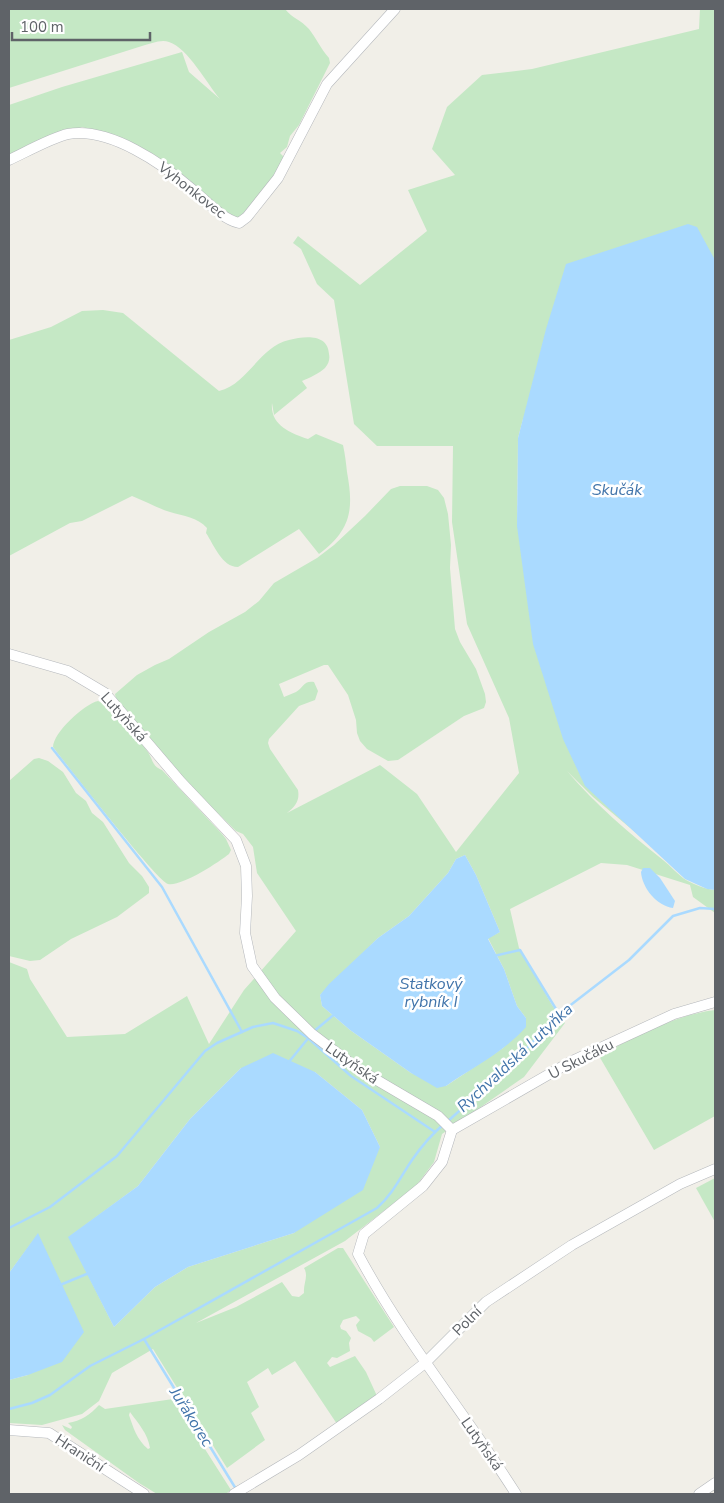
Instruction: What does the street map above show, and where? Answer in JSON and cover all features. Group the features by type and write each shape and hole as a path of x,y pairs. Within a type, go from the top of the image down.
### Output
{"street":[{"name":"Vyhonkovec","path":"9,160 66,134 87,133 117,141 171,171 227,218 239,223 247,217 278,178 327,84 395,9"},
{"name":"Lutyňská","path":"9,654 68,671 105,692 181,782 236,840 246,866 246,933 252,966 275,998 312,1034 358,1070 438,1116 452,1130 442,1162 422,1186 364,1234 358,1254 370,1277 425,1363 516,1494"},
{"name":"U Skučáku","path":"452,1130 572,1061 674,1014 715,1002"},
{"name":"Polní","path":"234,1494 299,1455 379,1399 425,1363 486,1302 572,1245 680,1184 715,1169"},
{"name":"Hraniční","path":"9,1430 49,1433 144,1494"},
{"path":"699,1494 715,1483"}],"green space":[{"path":"9,9 285,9 309,29 329,58 330,63 299,125 290,136 287,147 280,153 285,158 267,186 239,218 234,219 117,138 82,127 9,159 9,105 62,87 182,52 189,72 220,99 183,51 166,41 142,46 9,88"},
{"path":"700,9 715,9 715,679 695,882 593,797 567,771 613,818 683,878 689,882 715,890 715,913 693,897 690,885 627,865 601,863 510,909 519,948 552,1005 565,1023 524,1077 442,1134 434,1162 416,1186 345,1241 196,1323 236,1307 282,1282 292,1296 299,1297 304,1293 306,1274 304,1268 338,1248 343,1248 394,1327 374,1342 371,1338 358,1331 356,1325 360,1320 356,1316 343,1320 340,1326 351,1338 349,1343 350,1351 337,1358 332,1357 327,1363 330,1367 355,1356 366,1372 377,1396 337,1424 295,1361 272,1375 268,1368 247,1382 259,1407 251,1413 265,1440 227,1468 153,1349 112,1373 99,1401 82,1414 42,1425 9,1423 9,1380 28,1375 38,1234 9,1273 9,962 27,969 30,979 67,1037 125,1034 187,996 209,1044 244,990 296,931 257,873 253,847 243,834 236,831 190,786 116,699 115,694 137,675 169,659 209,632 245,612 259,601 274,583 317,558 334,545 391,489 400,486 427,486 438,490 444,498 448,514 451,545 450,568 455,629 460,642 476,669 485,694 486,702 484,708 464,716 398,760 388,761 367,749 360,741 348,695 328,665 279,684 284,697 296,692 308,682 314,682 318,691 315,700 299,706 269,739 270,749 298,790 296,803 287,813 380,765 417,794 456,852 519,773 509,718 467,624 452,522 453,446 377,446 354,424 334,300 317,284 301,249 293,243 298,236 360,285 427,231 408,190 455,175 432,149 447,107 482,75 532,69 699,29","holes":["523,419 517,526 518,438","465,855 476,875 500,932 488,938 504,969 517,1006 526,1018 503,1048 446,1086 411,1073 350,1030 322,1006 320,995 378,938 409,916 448,873 456,859","241,1068 315,1072 362,1110 380,1147 294,1233 188,1267 155,1287 114,1327 69,1237 138,1186 190,1119"]},
{"path":"103,310 123,313 219,391 238,381 261,357 279,344 289,340 308,337 320,339 324,342 328,347 329,358 325,368 302,381 307,388 274,415 272,403 272,411 274,417 282,427 294,434 308,439 316,434 343,445 349,485 350,508 344,528 330,545 319,554 299,529 238,567 232,566 219,554 206,533 207,528 199,521 165,510 132,496 82,521 70,523 9,556 9,340 51,327 82,311"},
{"path":"98,701 124,724 148,752 154,765 162,770 222,834 231,850 229,854 200,873 174,884 168,884 147,864 53,747 58,734 70,720 85,707"},
{"path":"39,758 48,761 63,772 76,793 86,801 92,813 103,822 129,863 142,876 149,887 149,893 117,917 71,939 40,960 30,961 9,956 9,781 34,759"},
{"path":"715,1010 715,1116 654,1150 599,1056 641,1034 670,1022"},
{"path":"715,1178 715,1222 696,1188"},
{"path":"173,1399 231,1490 227,1493 157,1494 65,1430 62,1425 71,1429 72,1427 68,1423 85,1417 99,1405 105,1409","holes":["130,1412 142,1429 150,1448 148,1449 141,1442 129,1415"]}],"water":[{"name":"Skučák","path":"688,224 697,227 715,260 715,890 707,889 685,879 585,786 563,739 533,644 517,526 518,438 546,329 566,264"},
{"name":"Statkový rybník I","path":"465,855 476,875 500,932 488,939 504,969 517,1006 526,1018 526,1027 488,1059 446,1086 437,1088 411,1073 350,1030 322,1006 320,995 329,984 378,938 409,916 448,873 456,859"},
{"path":"643,868 650,868 660,878 675,901 673,908 661,904 647,890 642,878 641,872"},
{"path":"273,1053 315,1072 362,1110 380,1147 363,1190 294,1233 188,1267 155,1287 114,1327 68,1237 138,1186 190,1119 241,1068"},
{"path":"38,1233 84,1332 62,1362 9,1380 9,1273"}],"waterway":[{"path":"52,748 162,887 242,1032"},
{"name":"Rychvaldská Lutyňka","path":"448,1121 513,1063 559,1014 629,960 673,916 700,908 715,909"},
{"path":"494,956 520,950 559,1014"},
{"path":"313,1032 336,1013"},
{"name":"Rychvaldská Lutyňka","path":"9,1228 50,1207 117,1156 205,1051 217,1043 253,1027 273,1023 297,1031 308,1038 351,1076 435,1132"},
{"path":"288,1063 310,1036"},
{"path":"9,1409 32,1403 50,1395 90,1366 144,1339 377,1208 392,1191 419,1150 444,1124"},
{"path":"60,1285 89,1273"},
{"name":"Juřákorec","path":"144,1339 236,1489"}]}
